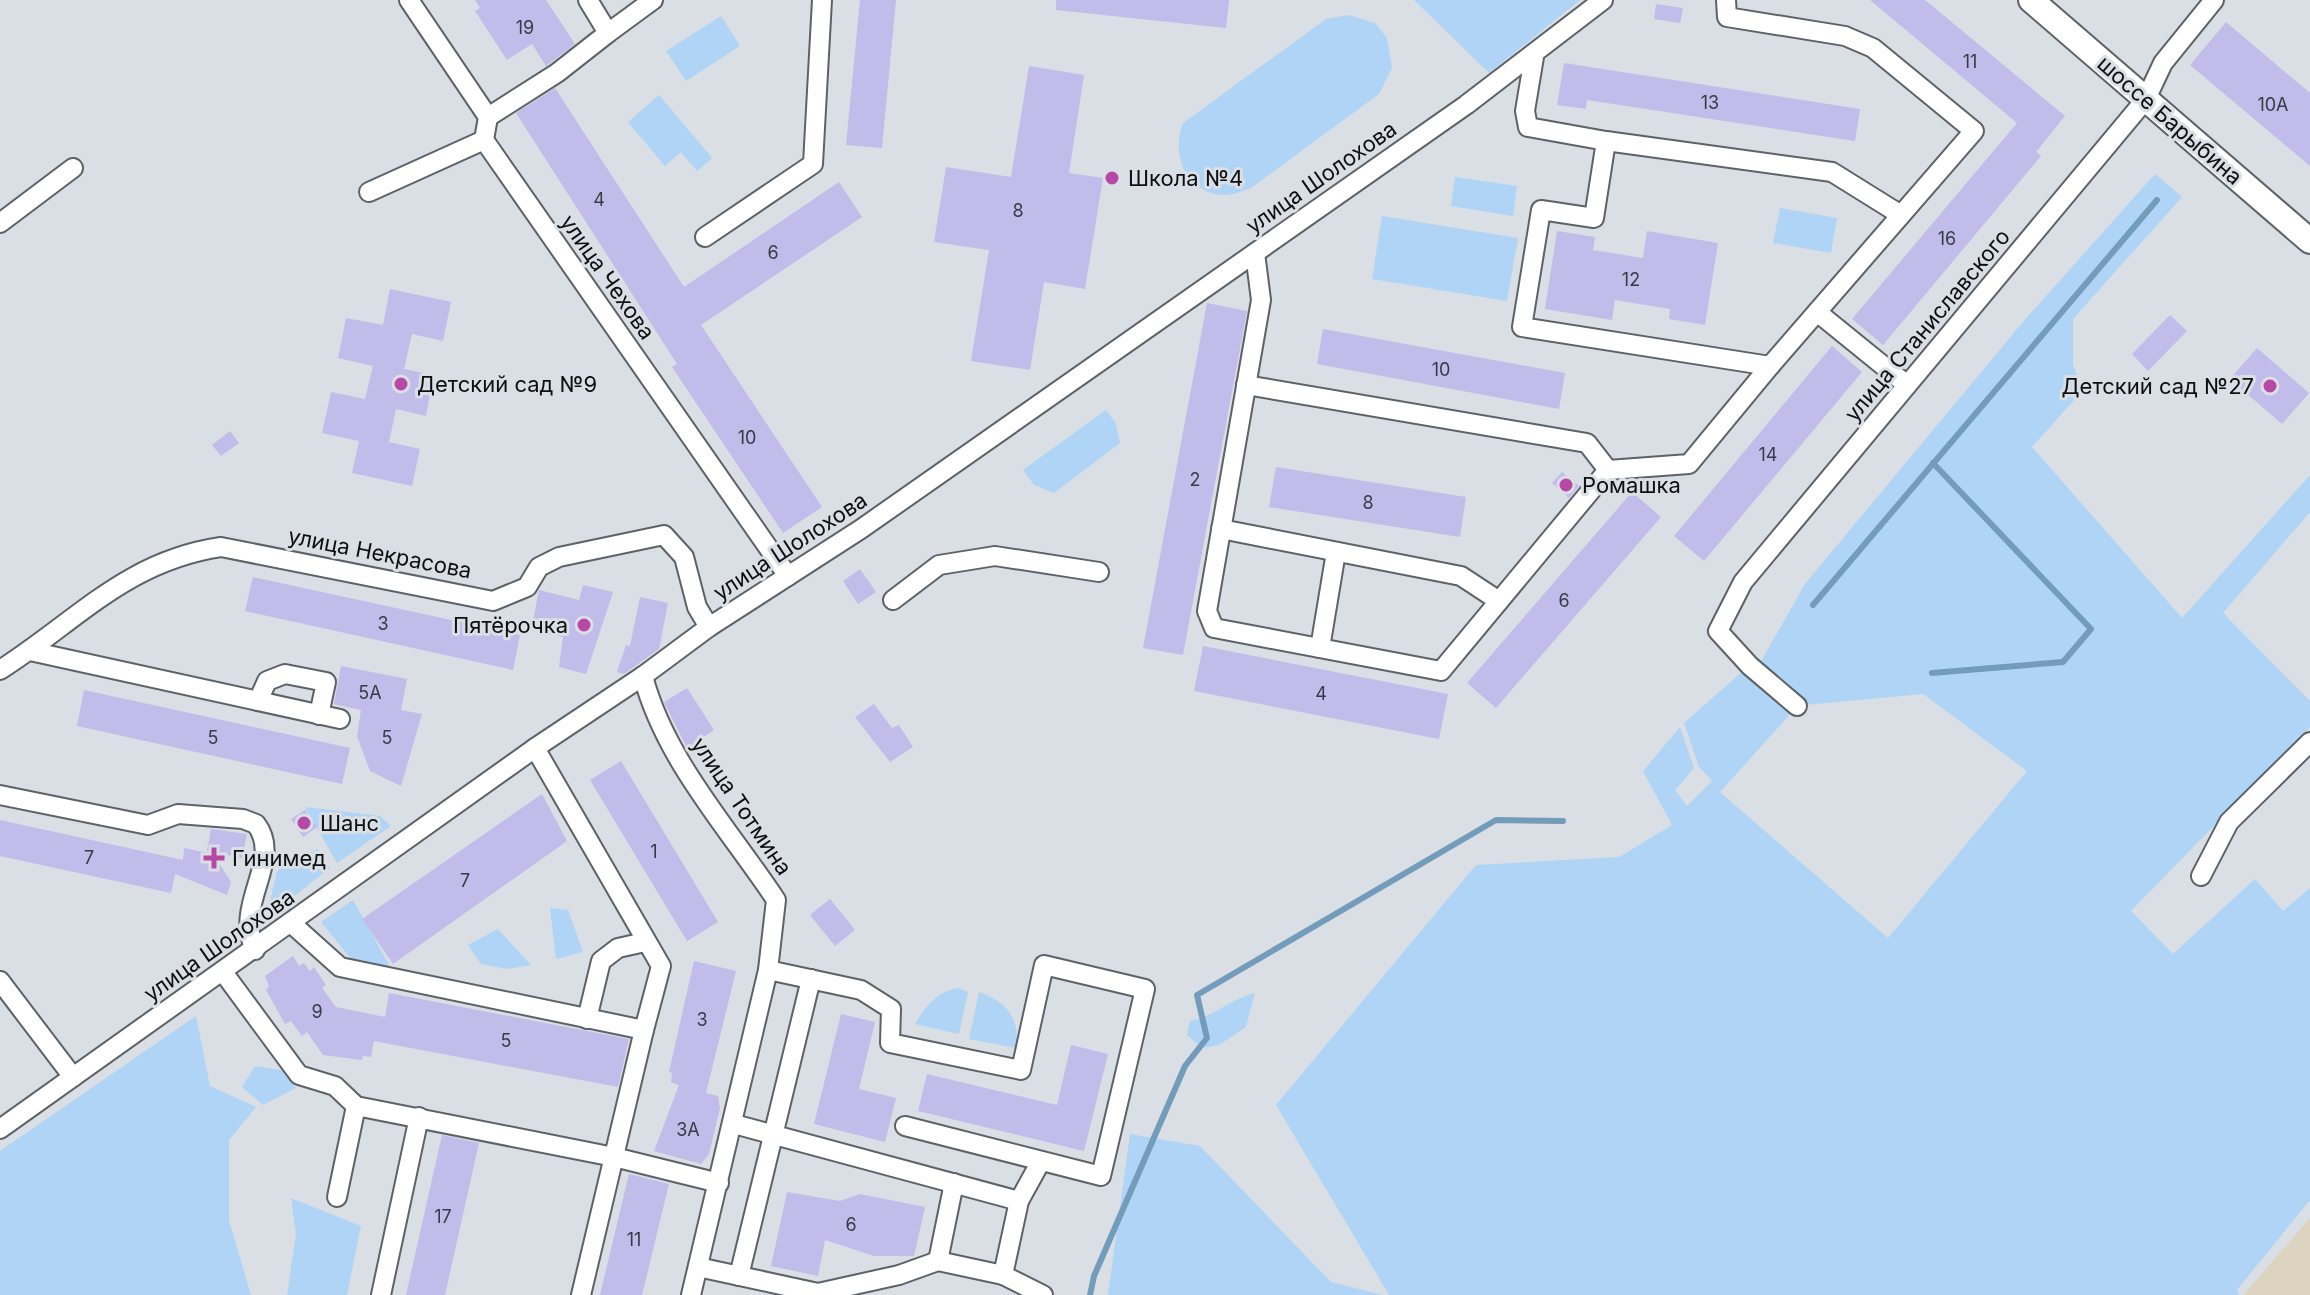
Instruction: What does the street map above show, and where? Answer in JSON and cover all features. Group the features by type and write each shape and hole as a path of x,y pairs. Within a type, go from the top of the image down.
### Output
{"main road":[{"name":"шоссе Барыбина","path":"2031,0 2310,241"}],"street":[{"path":"369,192 484,140 488,117 409,0"},
{"path":"588,0 608,33"},
{"path":"488,117 557,73 653,0"},
{"path":"705,237 813,164 822,0"},
{"name":"улица Шолохова","path":"0,1129 292,924 535,748 643,676 709,627 861,529 1534,57 1603,0"},
{"path":"1255,253 1261,300 1207,611 1214,628 1441,671 1608,470 1689,464 1974,131 1873,48 1845,36 1727,17 1726,0"},
{"name":"улица Станиславского","path":"1797,706 1750,666 1718,631 1743,582 2146,99 2163,63 2214,0"},
{"path":"1534,57 1525,111 1528,127 1606,141 1832,172 1901,215"},
{"name":"улица Чехова","path":"484,140 788,576"},
{"path":"1606,141 1594,218 1541,210 1522,327 1770,366"},
{"path":"0,223 73,168"},
{"path":"1817,312 1907,385"},
{"path":"1246,385 1587,443 1608,470"},
{"path":"1221,529 1461,576 1499,601"},
{"name":"улица Некрасова","path":"0,670 30,651 79,610 147,567 187,552 221,547 493,601 527,587 539,567 559,557 664,535 684,557 697,607 709,627"},
{"path":"1320,648 1336,552"},
{"path":"893,600 939,565 995,556 1099,572"},
{"path":"30,651 340,719"},
{"path":"258,701 267,681 285,674 326,682 319,715"},
{"name":"улица Тотмина","path":"643,676 653,713 709,804 776,900 768,970 736,1116 691,1295"},
{"path":"2201,876 2229,822 2310,742"},
{"path":"535,748 661,966 581,1295"},
{"path":"0,795 148,825 178,814 243,819 256,824 266,847 264,864 256,879 247,933 255,950"},
{"path":"292,924 340,967 644,1030"},
{"path":"587,1019 601,961 618,948 645,942"},
{"path":"768,970 861,990 891,1009 890,1043 1021,1070 1044,965 1145,989 1101,1176 905,1126"},
{"path":"223,972 299,1075 335,1086 356,1106 614,1157 719,1183"},
{"path":"746,1283 773,1134 811,979"},
{"path":"0,981 73,1077"},
{"path":"337,1197 356,1106"},
{"path":"736,1116 773,1134 1019,1201"},
{"path":"381,1295 419,1117"},
{"path":"1003,1275 1019,1201 1041,1161"},
{"path":"938,1261 954,1183"},
{"path":"698,1267 746,1283 818,1293 872,1288 938,1261 1003,1275 1043,1295"}],"shaded area":[{"path":"1414,0 1580,0 1489,73"},
{"path":"1349,15 1375,23 1387,38 1392,68 1379,94 1251,188 1227,195 1201,189 1192,181 1185,172 1179,149 1183,123 1326,19"},
{"path":"721,16 740,46 686,81 666,51"},
{"path":"659,95 712,158 697,171 681,152 665,166 628,122"},
{"path":"2155,174 2182,197 2073,319 2073,365 2083,390 2032,447 2182,618 2310,475 2310,512 2223,613 2310,701 2310,727 2131,911 2173,954 2255,879 2283,911 2310,888 2310,1200 2237,1290 2239,1295 1389,1295 1276,1105 1476,865 1619,857 1672,825 1643,771 1680,727 1694,768 1675,790 1687,806 1712,781 1699,767 1684,723 1743,671 1776,702 1793,711 1720,792 1888,938 2027,771 1923,694 1805,705 1759,665 1805,584 2022,323"},
{"path":"1455,177 1517,186 1513,216 1451,206"},
{"path":"1780,208 1837,218 1831,253 1773,243"},
{"path":"1382,216 1518,238 1507,301 1372,279"},
{"path":"1106,410 1116,424 1120,443 1054,493 1034,485 1023,470"},
{"path":"305,807 380,816 391,826 337,863"},
{"path":"317,849 330,868 275,911 269,906 277,871"},
{"path":"353,900 390,967 352,960 321,922"},
{"path":"550,908 568,910 583,952 556,959"},
{"path":"498,929 531,965 507,969 481,964 468,945"},
{"path":"958,988 968,992 959,1034 915,1024 932,1001"},
{"path":"979,992 997,1000 1010,1012 1016,1028 1016,1048 969,1039"},
{"path":"1255,993 1246,1027 1219,1045 1202,1048 1187,1035 1190,1021"},
{"path":"196,1016 210,1086 256,1107 229,1140 229,1221 251,1295 0,1295 0,1151"},
{"path":"255,1066 281,1070 296,1088 263,1105 242,1087"},
{"path":"1130,1134 1200,1146 1331,1282 1382,1295 1108,1295"},
{"path":"291,1198 361,1226 347,1295 287,1295 296,1234"},
{"path":"2310,1218 2310,1295 2245,1295 2244,1294"}],"building":[{"path":"475,0 546,0 575,44 546,66 532,44 507,60 475,11 480,8"},
{"path":"860,0 896,0 882,148 846,145"},
{"path":"1056,0 1229,0 1226,28 1056,10"},
{"path":"1870,0 1925,0 2065,116 2036,152 2041,156 1883,345 1852,319 2017,123"},
{"path":"1656,4 1683,8 1680,23 1654,19"},
{"path":"2226,22 2310,93 2310,166 2190,65"},
{"path":"1564,63 1860,109 1855,141 1587,100 1586,109 1557,105"},
{"path":"1029,66 1084,75 1069,173 1103,178 1085,289 1044,282 1030,370 971,361 989,250 934,242 946,167 1011,177"},
{"path":"555,88 684,287 839,182 862,217 701,325 822,507 783,533 672,367 677,364 516,113"},
{"path":"1557,231 1595,237 1593,250 1643,258 1647,231 1718,243 1705,325 1669,319 1670,309 1615,300 1612,320 1545,309"},
{"name":"Детский сад №9","path":"390,289 451,302 443,341 412,334 404,369 434,375 426,416 396,409 389,442 420,449 412,486 352,473 359,441 322,433 331,392 365,399 373,366 338,358 346,318 383,325"},
{"path":"1207,303 1247,311 1183,655 1143,648"},
{"path":"2170,315 2187,331 2148,371 2132,354"},
{"path":"1323,329 1565,373 1559,409 1317,364"},
{"path":"1832,346 1862,372 1704,561 1674,536"},
{"name":"Детский сад №27","path":"2257,348 2309,393 2282,424 2230,379"},
{"path":"230,431 239,443 221,456 212,445"},
{"path":"1276,467 1466,497 1460,537 1269,507"},
{"name":"Ромашка","path":"1562,472 1579,486 1569,498 1552,483"},
{"path":"1632,492 1661,517 1496,708 1467,683"},
{"path":"860,569 876,592 858,604 843,581"},
{"path":"253,577 520,635 513,670 245,611"},
{"path":"583,585 613,592 586,674 559,667 563,637 531,631 539,590 579,600"},
{"path":"640,597 668,603 659,649 624,674 617,672 626,645 630,646"},
{"path":"1203,646 1448,694 1439,739 1194,691"},
{"path":"341,666 407,679 401,710 422,714 401,786 370,771 357,736 361,710 334,704"},
{"path":"687,688 714,730 687,748 664,702"},
{"path":"84,690 350,748 342,784 77,726"},
{"path":"874,704 892,728 899,725 913,747 890,762 855,717"},
{"path":"621,761 718,922 687,941 590,780"},
{"path":"542,794 567,841 393,964 362,919"},
{"name":"Шанс","path":"305,810 317,827 303,837 291,819"},
{"path":"0,820 183,860 184,848 213,854 231,882 227,895 175,874 171,893 0,856"},
{"path":"211,829 247,834 242,858 207,851"},
{"path":"830,899 855,930 835,946 810,915"},
{"path":"293,956 299,966 304,963 310,971 314,967 326,985 322,988 336,1007 385,1017 389,993 629,1039 618,1087 374,1041 371,1057 363,1056 362,1060 323,1055 307,1032 302,1036 291,1021 285,1024 266,990 269,986 265,976"},
{"path":"694,961 736,971 706,1093 718,1096 720,1108 709,1154 701,1164 654,1151 679,1085 671,1082 672,1073 669,1072"},
{"path":"841,1014 875,1022 859,1089 896,1098 885,1142 814,1124"},
{"path":"1071,1045 1108,1054 1084,1151 918,1111 927,1074 1057,1105"},
{"path":"442,1135 479,1143 445,1295 406,1295"},
{"path":"629,1174 669,1184 642,1295 600,1295"},
{"path":"787,1192 840,1201 860,1194 925,1207 914,1256 874,1256 825,1240 818,1276 771,1266"}],"waterway":[{"path":"1813,605 2157,200"},
{"path":"1932,673 2063,662 2091,629 1933,463"},
{"path":"1090,1295 1094,1276 1185,1066 1207,1038 1197,995 1496,820 1563,821"}],"place":[{"name":"Школа №4","path":"1112,178"},
{"name":"Детский сад №9","path":"401,384"},
{"name":"Детский сад №27","path":"2270,386"},
{"name":"Ромашка","path":"1566,485"},
{"name":"Пятёрочка","path":"584,625"},
{"name":"Шанс","path":"304,823"},
{"name":"Гинимед","path":"214,858"}]}
